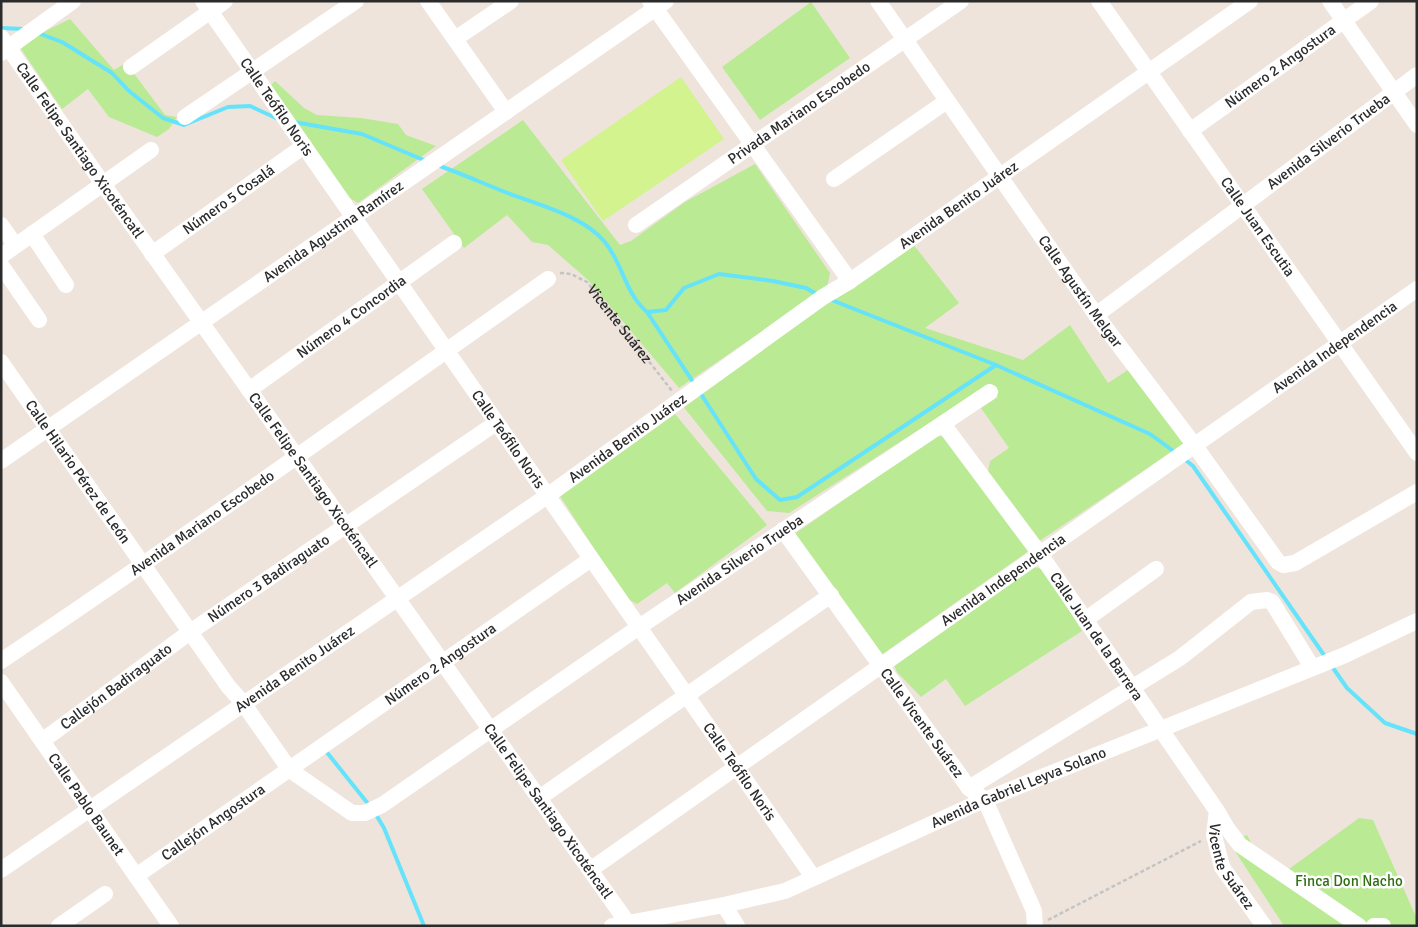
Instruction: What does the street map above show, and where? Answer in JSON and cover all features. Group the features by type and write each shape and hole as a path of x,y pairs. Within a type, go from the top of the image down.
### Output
{"street":[{"path":"4,46 73,1"},
{"path":"132,67 207,6 225,1"},
{"path":"185,117 356,1"},
{"path":"428,1 506,112"},
{"path":"455,39 511,1"},
{"name":"Calle Agustín Melgar","path":"878,1 1096,315 1195,446 1278,562 1283,564 1295,563 1417,492"},
{"name":"Privada Mariano Escobedo","path":"636,226 961,1"},
{"name":"Avenida Benito Juárez","path":"1,870 547,496 815,303 1250,1"},
{"path":"1330,1 1417,125"},
{"name":"Número 2 Angostura","path":"1190,130 1371,1"},
{"name":"Calle Juan Escutia","path":"1101,2 1417,453"},
{"path":"657,4 753,145 850,280"},
{"name":"Avenida Agustina Ramírez","path":"1,461 404,184 657,4"},
{"name":"Calle Teófilo Noris","path":"207,6 813,877"},
{"name":"Calle Felipe Santiago Xicoténcatl","path":"4,46 590,870 620,924"},
{"name":"Avenida Silverio Trueba","path":"1096,315 1417,75"},
{"path":"834,179 948,101"},
{"name":"Número 5 Cosalá","path":"152,254 304,146"},
{"path":"1,256 151,150"},
{"path":"1,225 15,245"},
{"path":"32,234 66,285"},
{"name":"Número 4 Concordia","path":"249,390 454,243"},
{"path":"1,265 39,320"},
{"name":"Avenida Mariano Escobedo","path":"1,661 143,566 295,456 548,279"},
{"name":"Avenida Independencia","path":"590,870 879,665 1195,446 1417,289"},
{"name":"Calle Hilario Pérez de León","path":"1,362 143,566 290,770 346,810"},
{"name":"Avenida Silverio Trueba","path":"346,810 352,813 365,813 382,804 783,530 990,392"},
{"name":"Número 3 Badiraguato","path":"190,632 496,423"},
{"name":"Calle Juan de la Barrera","path":"943,424 1040,554 1160,730"},
{"name":"Calle Vicente Suárez","path":"783,530 969,788 985,800 1040,924"},
{"name":"Número 2 Angostura","path":"290,770 591,559"},
{"path":"1085,620 1156,569"},
{"path":"539,798 687,697 830,595"},
{"path":"969,788 1180,658 1252,602 1267,600 1278,610 1316,666"},
{"name":"Avenida Gabriel Leyva Solano","path":"620,924 724,905 785,891 985,800 1345,655 1417,621"},
{"name":"Callejón Badiraguato","path":"42,741 190,632"},
{"name":"Calle Pablo Baunet","path":"1,682 171,926"},
{"name":"Vicente Suárez","path":"1160,730 1217,811 1214,834 1222,867 1264,926"},
{"name":"Callejón Angostura","path":"136,876 239,802 290,770"},
{"path":"1217,811 1240,845 1359,926"},
{"path":"59,926 105,894"},
{"path":"724,905 737,926"},
{"path":"1374,926 1383,926"}],"path":[{"name":"Vicente Suárez","path":"548,279 559,273 571,274 587,282 679,400"},
{"path":"1040,924 1214,834"}],"green space":[{"path":"811,2 850,58 760,120 722,67"},
{"path":"70,19 114,70 126,63 165,115 177,117 169,129 157,137 109,117 88,89 62,109 21,49 31,38"},
{"path":"681,77 724,139 603,221 561,160"},
{"path":"275,81 304,108 317,115 361,118 398,124 406,135 436,146 358,203 343,194 267,89"},
{"path":"523,120 620,245 631,241 685,202 755,164 830,273 827,287 679,388 588,280 548,245 532,242 507,215 464,248 422,189"},
{"path":"913,244 959,303 925,328 1023,360 1070,325 1108,383 1131,368 1186,442 1038,542 987,477 990,461 1009,448 981,408 998,397 989,385 789,513 767,511 682,405"},
{"path":"675,414 767,525 675,593 667,583 637,604 626,598 560,496"},
{"path":"936,436 948,437 1030,550 880,656 793,535"},
{"path":"1033,567 1043,569 1082,631 965,706 946,679 921,697 897,672 893,662"},
{"name":"Finca Don Nacho","path":"1359,818 1373,820 1417,919 1417,926 1284,926 1229,842 1247,835 1253,847 1289,869"}],"waterway":[{"path":"1,28 24,29"},
{"path":"38,33 62,42 112,73 129,91 163,118 184,125 228,107 250,106 278,119"},
{"path":"294,122 362,134 426,161"},
{"path":"437,165 558,211 595,232 610,250 633,296 647,312 666,310 684,288 719,274 773,281 806,288 818,295"},
{"path":"829,299 996,365 1150,434 1176,453"},
{"path":"647,312 695,385"},
{"path":"699,391 756,479 780,500 797,497 996,365"},
{"path":"1183,458 1193,466 1326,658"},
{"path":"1331,665 1347,688 1385,723 1417,734"},
{"path":"325,750 369,805"},
{"path":"375,813 384,828 424,926"}]}
